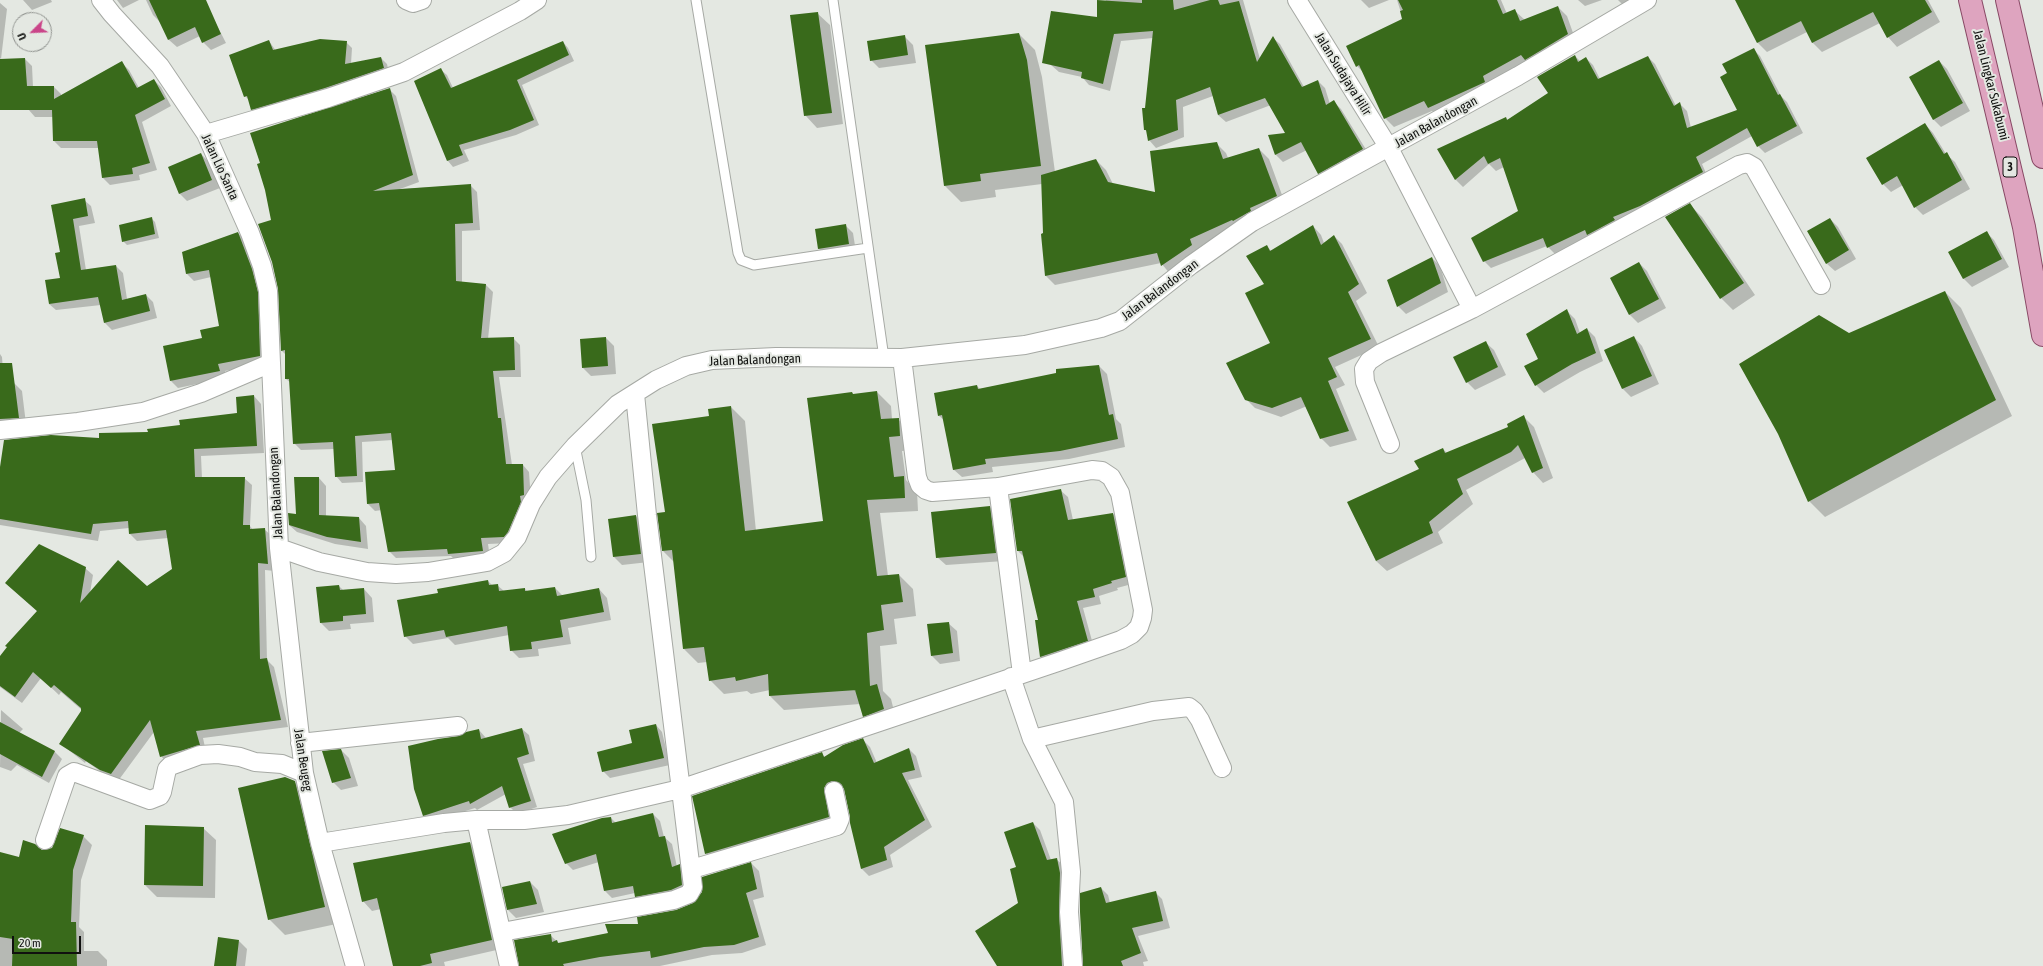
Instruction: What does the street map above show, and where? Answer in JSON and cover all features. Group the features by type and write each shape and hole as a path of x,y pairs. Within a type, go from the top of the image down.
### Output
{"main road":[{"name":"Jalan Lingkar Sukabumi","path":"1970,0 2024,227 2043,335"},
{"path":"2006,0 2043,157"}],"street":[{"name":"Jalan Lio Santa","path":"101,0 160,66 206,134 250,233 262,266 268,290 271,363"},
{"path":"406,0 413,3 422,0"},
{"path":"206,134 328,98 404,72 520,11 537,0"},
{"name":"Jalan Sudajaya Hilir","path":"1297,0 1389,148 1472,309"},
{"name":"Jalan Balandongan","path":"271,363 279,548 319,562 367,572 396,574 428,572 487,562 504,553 517,537 531,504 544,484 575,446 618,404 656,380 686,366 712,360 776,357 902,358 1025,344 1101,328 1120,321 1191,265 1252,222 1518,76 1647,0"},
{"path":"1390,444 1365,382 1364,369 1369,361 1381,353 1472,309 1740,165 1747,163 1754,167 1821,285"},
{"path":"320,843 409,828 476,820 524,820 568,815 680,789 1126,637 1139,627 1143,610 1120,493 1111,477 1102,471 1092,470 998,487 932,492 926,490 920,485 917,477 902,358"},
{"path":"0,430 78,422 143,412 201,393 271,363"},
{"path":"502,932 682,898 689,894 693,887 692,869 680,789 647,515 635,394"},
{"path":"998,487 1016,675 1032,738 1064,802 1071,872 1069,912 1073,966"},
{"name":"Jalan Beugeg","path":"279,548 304,773 320,843 355,966"},
{"path":"1032,738 1153,711 1189,707 1194,711 1200,720 1222,768"},
{"path":"300,743 458,726"},
{"path":"45,840 67,776 74,772 150,800 160,796 167,769 170,766 200,755 218,754 240,757 255,762 282,764 304,773"},
{"path":"692,869 837,826 840,819 834,791"},
{"path":"476,820 509,966"}],"lane":[{"path":"696,0 734,230 741,260 754,265 868,248"},
{"path":"833,0 884,358"},
{"path":"575,446 586,500 591,557"}],"building":[{"path":"149,0 206,0 221,34 202,43 195,27 168,40"},
{"path":"1097,0 1142,3 1142,0 1173,0 1174,10 1210,0 1218,0 1220,5 1239,1 1257,62 1273,36 1302,87 1318,80 1326,105 1334,100 1363,149 1318,174 1301,142 1275,155 1268,135 1285,133 1265,98 1218,115 1210,87 1176,100 1178,130 1148,141 1146,130 1144,130 1142,108 1145,108 1153,31 1114,34 1103,84 1081,78 1082,72 1042,63 1051,11 1097,17"},
{"path":"1398,0 1497,0 1503,14 1515,9 1520,21 1558,6 1568,34 1525,60 1521,55 1483,76 1485,82 1483,83 1428,108 1424,101 1384,119 1359,65 1356,67 1346,46 1402,19 1400,11 1403,10"},
{"path":"1735,0 1925,0 1932,12 1887,38 1873,12 1812,43 1801,21 1757,43"},
{"path":"818,12 832,113 804,116 790,15"},
{"path":"1019,33 1027,60 1041,166 980,174 981,181 944,186 925,45"},
{"path":"905,35 908,55 870,61 867,41"},
{"path":"320,39 347,41 345,64 381,57 384,68 325,88 251,110 247,96 244,97 229,55 269,40 273,50"},
{"path":"563,41 569,55 517,80 534,120 510,130 459,145 463,155 447,161 414,81 441,68 451,88"},
{"path":"1754,48 1778,95 1780,94 1797,126 1757,147 1747,128 1696,157 1703,172 1640,206 1613,217 1615,220 1587,235 1585,230 1547,248 1543,238 1483,262 1471,238 1518,211 1500,158 1488,164 1484,156 1455,180 1437,149 1506,117 1507,120 1548,93 1537,77 1575,55 1578,62 1586,57 1598,79 1648,56 1674,106 1680,102 1687,128 1737,110 1720,77 1727,73 1722,64"},
{"path":"25,58 27,86 54,86 54,99 122,61 137,88 154,79 165,99 135,115 150,163 132,168 133,174 102,178 97,141 53,141 52,110 0,110 0,59"},
{"path":"1939,60 1963,103 1933,120 1909,77"},
{"path":"390,88 413,175 373,191 471,184 473,223 455,224 456,281 486,284 481,338 514,337 515,370 493,371 498,418 501,418 506,464 523,464 524,495 520,496 521,502 508,532 504,537 481,538 483,551 448,554 447,549 388,552 379,503 367,504 365,472 395,470 391,433 355,436 357,476 335,477 333,442 293,444 289,379 285,379 285,350 281,351 278,289 272,262 258,224 271,220 265,190 257,164 260,163 250,133"},
{"path":"1925,123 1944,154 1947,152 1962,180 1914,208 1897,176 1882,185 1866,158"},
{"path":"1217,142 1223,159 1259,148 1277,196 1250,208 1251,211 1233,221 1232,220 1190,239 1192,245 1161,266 1157,253 1045,276 1041,234 1043,233 1041,175 1096,159 1108,182 1155,192 1150,151"},
{"path":"201,153 212,180 179,194 168,167"},
{"path":"85,198 88,216 73,219 81,270 116,265 122,300 146,294 150,311 104,323 98,297 49,304 45,280 60,278 55,253 60,252 51,205"},
{"path":"1690,203 1744,283 1720,299 1665,217"},
{"path":"152,217 155,234 122,242 119,225"},
{"path":"1830,218 1849,250 1826,264 1807,231"},
{"path":"846,224 849,244 818,249 815,229"},
{"path":"1313,225 1321,245 1334,235 1359,284 1348,292 1371,339 1328,358 1337,377 1328,381 1349,431 1320,439 1301,397 1272,408 1245,400 1226,363 1270,343 1245,293 1264,284 1246,256 1267,245 1270,251"},
{"path":"1987,231 2002,259 1963,279 1948,252"},
{"path":"238,232 252,269 258,292 260,356 218,364 220,371 170,381 163,346 202,338 200,330 219,326 209,270 186,274 182,252"},
{"path":"1432,257 1441,283 1397,307 1387,280"},
{"path":"1639,262 1659,299 1629,315 1610,278"},
{"path":"1945,291 1996,400 1808,502 1778,434 1739,364 1819,315 1849,333"},
{"path":"1567,309 1577,334 1587,328 1596,353 1572,364 1535,386 1524,366 1538,359 1526,334"},
{"path":"1634,336 1652,376 1622,389 1604,350"},
{"path":"606,337 608,366 582,368 580,339"},
{"path":"1486,341 1498,367 1466,383 1453,357"},
{"path":"0,363 12,363 19,418 0,419"},
{"path":"1099,365 1109,415 1113,414 1118,439 1060,451 985,459 986,464 953,470 942,415 938,416 934,393 977,385 978,389 1056,373 1056,369"},
{"path":"877,391 881,419 899,418 900,436 889,437 894,477 904,476 905,498 867,500 877,576 899,574 903,602 881,605 884,630 867,633 870,686 877,684 884,709 863,717 855,690 769,696 768,674 736,681 735,677 709,681 704,647 683,649 672,550 662,551 657,513 665,512 652,424 709,416 708,409 731,406 745,531 823,521 807,398 852,392 853,394"},
{"path":"254,395 257,446 194,449 195,477 245,477 243,525 250,525 250,529 265,528 268,564 258,563 260,659 267,658 281,720 196,731 200,745 160,757 150,720 111,774 100,770 59,744 81,711 81,708 54,685 51,688 33,672 15,697 0,686 0,656 7,647 5,646 37,611 5,583 39,544 86,567 80,603 118,560 147,586 172,569 166,530 129,534 128,521 93,524 91,534 0,519 0,467 4,440 51,435 99,438 99,433 148,432 147,429 180,425 179,420 237,413 236,397"},
{"path":"1524,415 1543,468 1532,473 1518,445 1511,452 1457,479 1463,494 1429,522 1433,533 1376,561 1347,502 1419,469 1414,461 1443,448 1445,453 1508,427 1507,424"},
{"path":"294,477 319,477 319,515 359,517 361,542 327,537 289,525 288,513 296,514"},
{"path":"1061,489 1068,520 1113,513 1126,577 1111,581 1112,583 1093,589 1095,597 1077,601 1088,641 1040,657 1035,620 1038,620 1022,551 1017,551 1010,499"},
{"path":"990,506 996,553 936,558 931,512"},
{"path":"636,515 641,554 613,557 608,519"},
{"path":"488,580 489,585 498,584 499,591 525,588 525,591 555,587 557,596 599,588 604,612 560,620 563,637 531,642 532,649 510,651 507,626 446,637 444,630 404,637 397,600 438,593 437,589"},
{"path":"339,585 340,590 364,588 366,614 343,616 343,621 320,623 316,587"},
{"path":"949,622 953,653 931,656 927,624"},
{"path":"0,722 55,751 42,777 0,754"},
{"path":"656,724 664,758 602,772 597,752 632,743 629,730"},
{"path":"522,728 529,754 517,758 531,801 509,808 502,786 470,804 469,801 423,816 414,789 408,746 459,736 466,732 479,729 481,739"},
{"path":"863,738 874,763 909,748 915,770 902,773 925,820 884,847 887,860 861,869 844,789 841,784 832,781 827,783 824,788 829,817 705,854 692,796 822,752 824,757 843,745"},
{"path":"341,749 351,778 332,783 322,751"},
{"path":"285,777 295,781 325,907 268,920 238,788"},
{"path":"653,813 659,837 665,836 672,867 680,864 682,885 671,890 635,897 633,886 604,891 596,854 565,864 552,834 602,818 611,817 612,823"},
{"path":"1033,822 1047,860 1057,858 1060,873 1059,913 1062,966 997,966 975,931 1018,903 1010,869 1016,867 1004,832"},
{"path":"145,825 204,827 203,886 144,885"},
{"path":"60,828 84,835 73,870 71,922 76,922 77,966 12,966 13,939 0,937 0,852 19,857 23,840 35,844 42,850 52,848"},
{"path":"470,842 492,940 430,954 432,963 420,966 393,966 377,898 362,902 353,863"},
{"path":"751,862 757,889 746,893 759,937 734,945 704,947 651,958 650,951 600,957 563,964 564,966 519,966 514,940 551,934 552,942 557,940 558,943 608,933 605,924 638,924 637,917 676,910 693,903 702,892 702,877"},
{"path":"530,881 537,904 507,910 502,887"},
{"path":"1101,887 1106,903 1156,891 1163,921 1132,928 1141,953 1121,961 1123,966 1083,966 1080,893"},
{"path":"218,937 239,940 236,966 214,966"}]}
